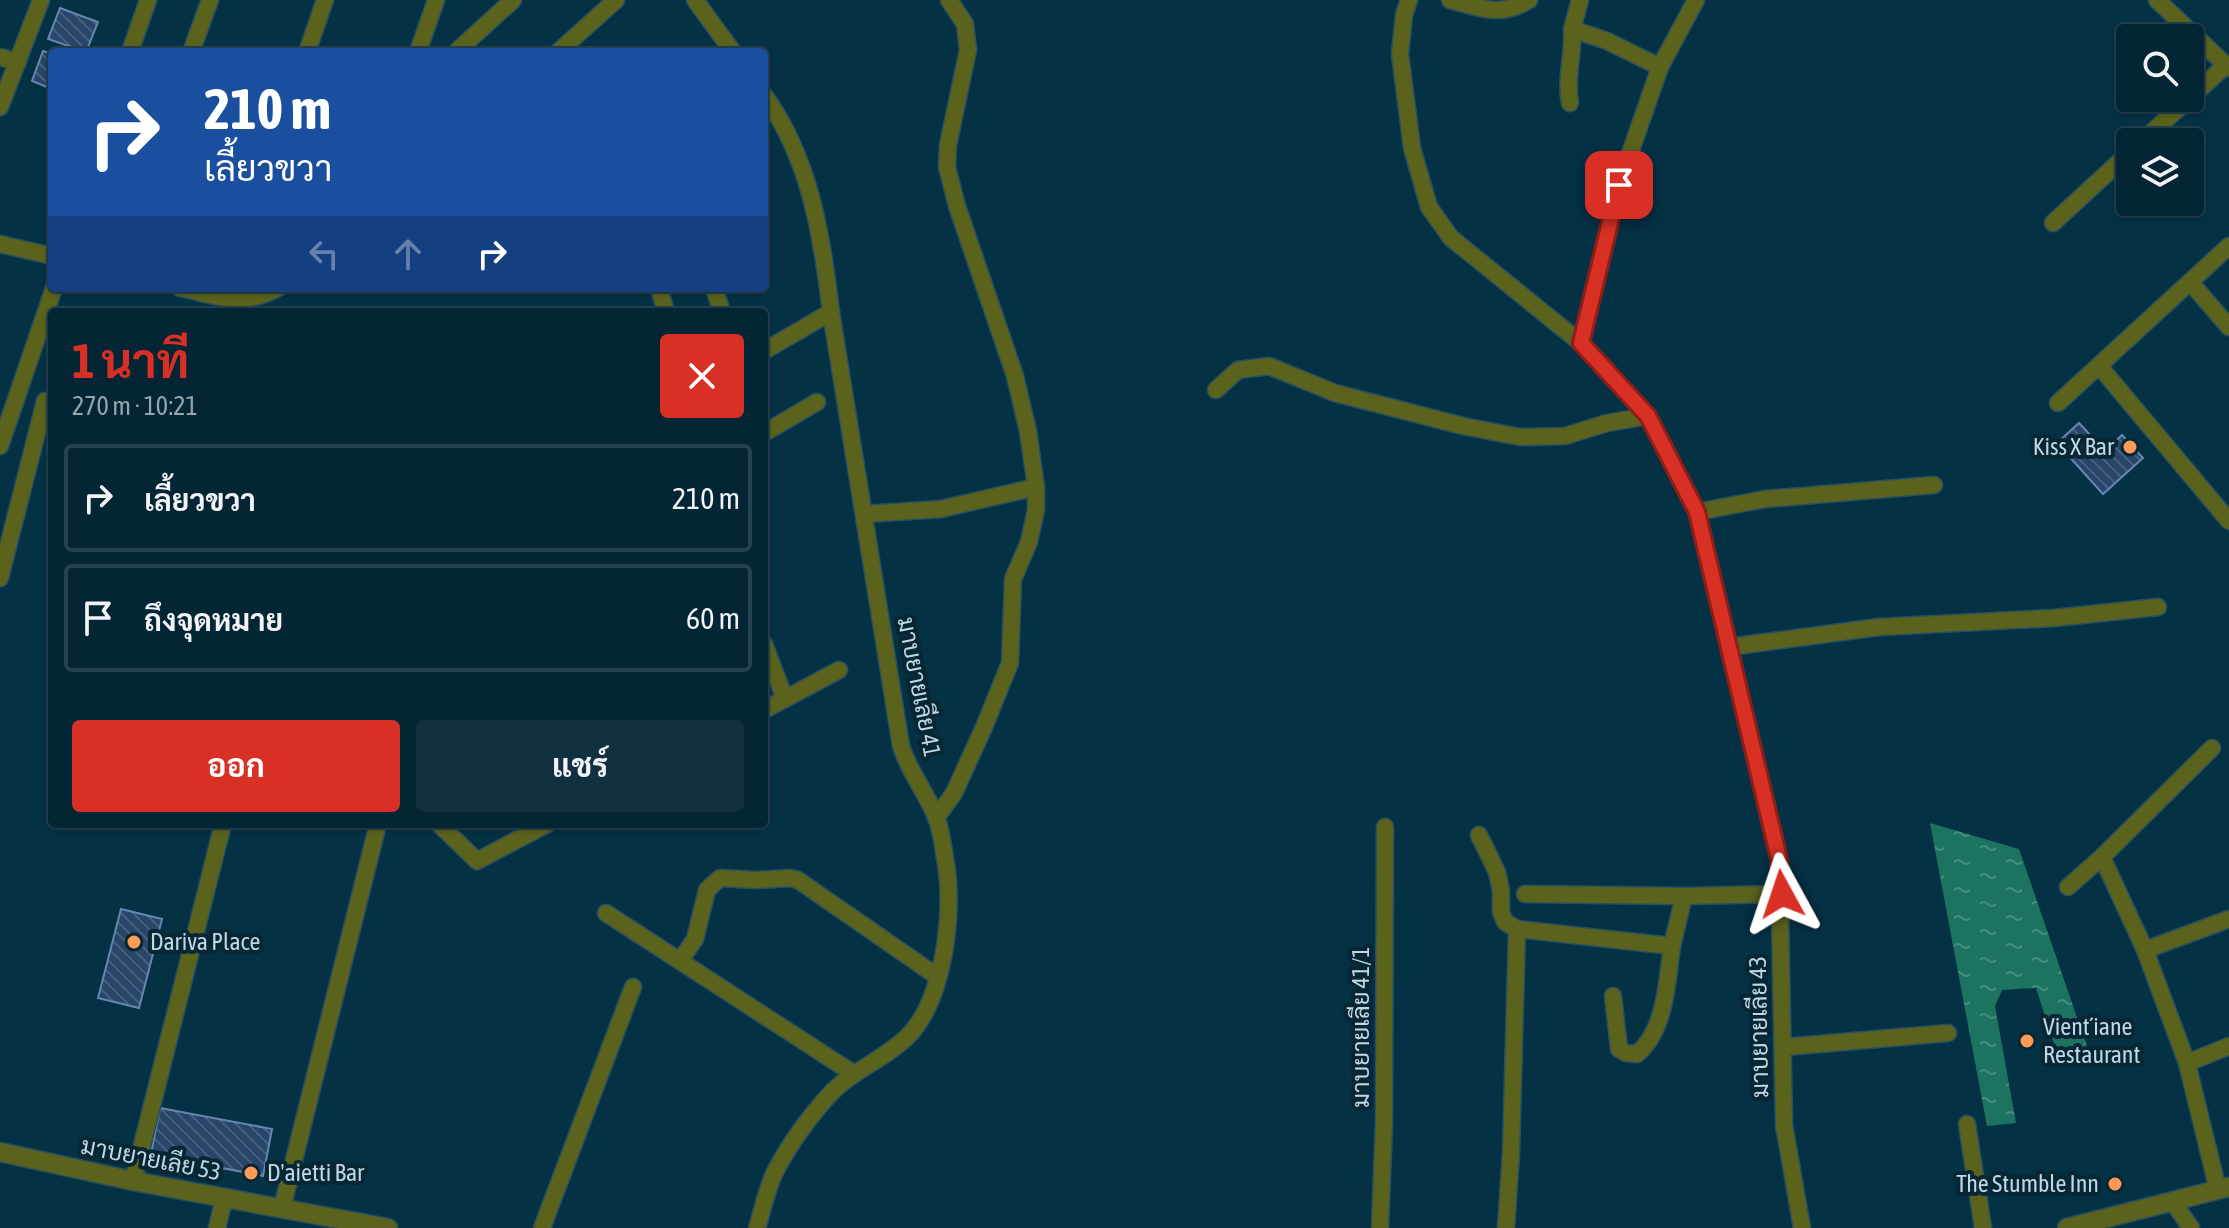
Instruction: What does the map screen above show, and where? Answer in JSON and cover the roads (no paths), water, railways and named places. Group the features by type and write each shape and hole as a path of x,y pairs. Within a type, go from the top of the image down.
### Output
{"street":[{"path":"0,107 41,0"},
{"path":"131,48 148,0"},
{"path":"192,48 210,0"},
{"path":"308,48 325,0"},
{"path":"419,48 436,0"},
{"path":"460,48 513,0"},
{"path":"562,48 616,0"},
{"path":"695,0 730,48"},
{"path":"936,818 960,780 1010,663 1013,579 1029,542 1036,510 1028,431 1015,376 957,206 947,167 948,145 968,50 965,24 949,0"},
{"name":"มาบยายเลีย 43","path":"1409,0 1404,15 1400,54 1412,148 1429,207 1451,238 1581,343 1648,416 1697,512 1779,859 1784,1125 1802,1228"},
{"path":"1450,0 1500,12 1514,9 1529,0"},
{"path":"1570,103 1568,91 1574,47 1572,29 1580,0"},
{"path":"1581,343 1619,185 1660,67 1696,0"},
{"path":"2157,0 2228,66 2204,86"},
{"path":"1572,29 1607,41 1660,67"},
{"path":"0,57 18,62"},
{"name":"มาบยายเลีย 41","path":"757,1228 775,1171 813,1115 833,1091 854,1074 890,1053 910,1035 932,1000 950,895 936,818 908,766 901,746 831,312 824,250 810,187 779,115 768,100"},
{"path":"2157,128 2174,112"},
{"path":"2053,223 2116,165"},
{"path":"0,244 48,255"},
{"path":"2058,403 2229,246"},
{"path":"2190,282 2229,327"},
{"path":"0,446 53,292"},
{"path":"202,292 240,299 260,298 271,292"},
{"path":"660,292 665,308"},
{"path":"768,349 831,312"},
{"path":"1216,390 1238,370 1269,366 1335,393 1463,426 1520,437 1565,436 1607,423 1648,416"},
{"path":"2100,367 2229,521"},
{"path":"0,578 45,401"},
{"path":"768,431 817,402"},
{"path":"1697,512 1765,499 1934,485"},
{"path":"864,514 941,509 1036,487"},
{"path":"1729,647 1879,627 2054,618 2158,607"},
{"path":"768,654 785,699"},
{"path":"768,708 839,670"},
{"path":"2068,887 2212,748"},
{"name":"มาบยายเลีย 41/1","path":"1380,1228 1384,1107 1385,827"},
{"path":"133,1181 222,828"},
{"path":"282,1208 377,828"},
{"path":"443,828 477,861 539,828"},
{"path":"1479,835 1497,872 1505,922 1517,929 1672,946"},
{"path":"2067,1228 2224,1189 2187,1063 2145,950 2102,857"},
{"path":"680,961 695,939 711,884 720,878 790,878 798,880 938,977"},
{"path":"1525,894 1782,894"},
{"path":"1613,996 1619,1049 1637,1054 1649,1040 1660,1015 1684,896"},
{"path":"606,913 854,1074"},
{"path":"2145,950 2229,919"},
{"path":"1506,1228 1517,929"},
{"path":"542,1228 633,987"},
{"path":"1784,1047 1948,1033"},
{"path":"2187,1063 2229,1046"},
{"path":"1967,1124 1983,1228"},
{"name":"มาบยายเลีย 53","path":"1,1155 388,1228"},
{"path":"217,1228 224,1199"},
{"path":"2173,1202 2191,1228"}],"water":[{"path":"1930,823 2019,849 2092,1061 2060,1062 2036,988 2002,990 1995,1006 2016,1123 1987,1126"}],"place":[{"name":"Kiss X Bar","path":"2130,447"},
{"name":"Dariva Place","path":"134,942"},
{"name":"Vient´iane Restaurant","path":"2027,1041"},
{"name":"D'aietti Bar","path":"251,1173"},
{"name":"The Stumble Inn","path":"2115,1184"}]}
